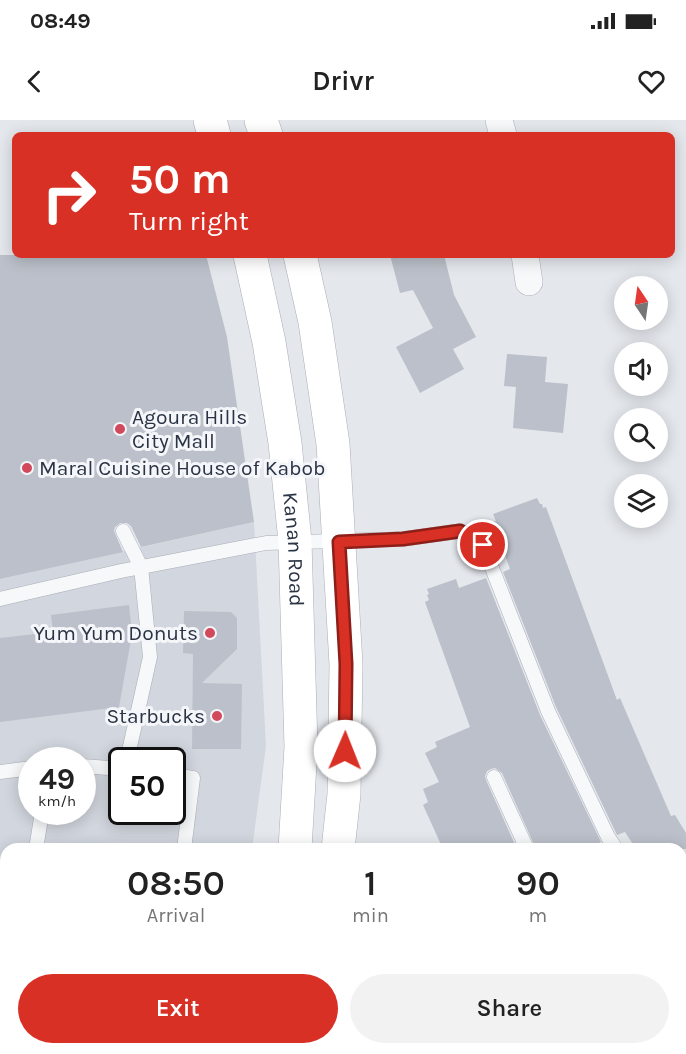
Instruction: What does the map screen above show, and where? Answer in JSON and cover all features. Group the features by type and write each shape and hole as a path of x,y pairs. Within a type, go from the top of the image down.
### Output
{"main road":[{"name":"Kanan Road","path":"251,258 269,342 285,443 295,541 301,747 295,843"},
{"path":"301,258 315,322 333,444 346,664 344,794 339,843"}],"street":[{"path":"525,258 529,282"}],"lane":[{"path":"123,531 141,567 150,657 130,747"},
{"path":"0,599 141,567 266,543 403,539 460,531 483,545 548,711 612,843"},
{"path":"0,772 18,770"},
{"path":"185,843 193,778 186,777"},
{"path":"494,777 524,843"},
{"path":"37,843 40,825"}],"shaded area":[{"path":"254,522 266,746 253,843 0,843 0,579"}],"building":[{"name":"Agoura Hills City Mall","path":"0,255 12,255 12,258 207,258 227,337 254,522 141,547 131,526 127,523 120,523 114,531 123,552 0,579"},
{"path":"391,258 445,258 454,295 476,337 453,349 464,369 420,393 396,347 433,328 413,290 400,293"},
{"path":"507,354 547,357 545,382 568,384 563,433 513,428 516,387 504,386"},
{"path":"537,498 543,508 546,507 617,700 620,698 671,816 675,815 686,833 686,843 632,843 625,832 617,835 556,707 503,572 510,569 493,522 496,521 493,514"},
{"path":"486,578 540,715 601,842 533,843 502,773 495,768 487,771 486,780 514,843 440,843 423,805 428,802 423,789 439,782 425,753 437,747 435,742 470,727 425,602 429,600 427,589 456,579 459,588"},
{"path":"129,605 132,634 119,707 0,722 0,638 53,632 51,615"},
{"path":"184,611 231,612 237,618 237,649 202,683 242,684 241,749 192,749 193,654 183,653"}],"place":[{"name":"Agoura Hills City Mall","path":"120,429"},
{"name":"Maral Cuisine House of Kabob","path":"27,468"},
{"name":"Yum Yum Donuts","path":"210,633"},
{"name":"Starbucks","path":"217,716"}],"route":[{"path":"345,751 346,664 339,542 403,539 460,531 483,545"}]}
